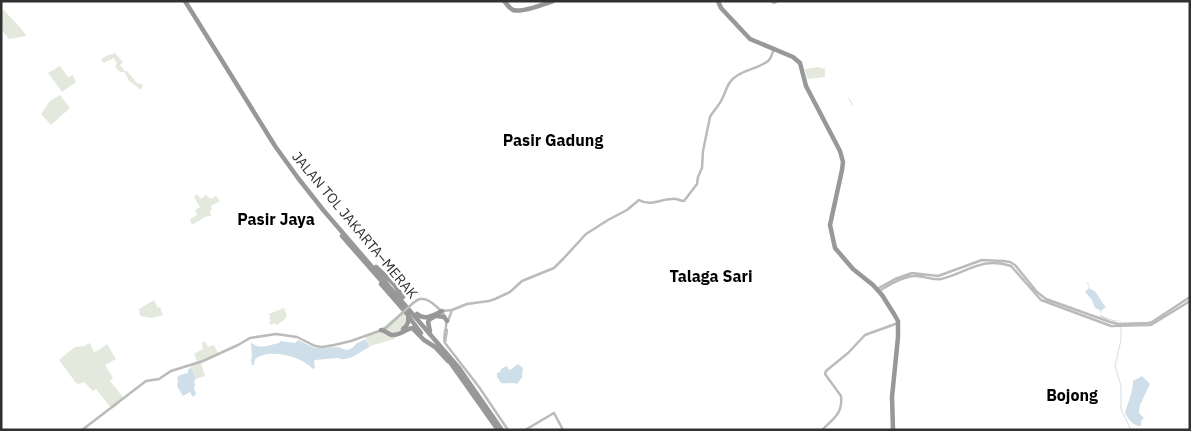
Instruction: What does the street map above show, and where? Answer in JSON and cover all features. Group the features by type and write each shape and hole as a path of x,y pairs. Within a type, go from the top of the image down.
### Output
{"highway":[{"name":"JALAN TOL JAKARTA–MERAK","path":"184,1 275,146 298,178 459,368 502,430"},
{"name":"JALAN TOL JAKARTA–MERAK","path":"184,1 273,147 296,180 442,352 498,430"},
{"path":"504,1 511,9 516,10 528,9 553,1"},
{"path":"718,2 721,8 748,38 793,56 800,63 806,86 819,109"},
{"path":"718,2 750,36 796,56 801,61 807,84 837,145 843,166 830,225 835,248 853,269 879,289 898,324 892,397 893,430"},
{"path":"366,258 393,283 406,302 420,317 435,316 448,321"},
{"path":"371,270 424,337 442,352"},
{"path":"431,334 428,322 442,311"},
{"path":"384,329 392,334 400,331 408,325 408,315"},
{"path":"384,329 393,335 412,328 439,352 464,381"}],"main road":[{"path":"770,1 774,3 778,1"},
{"path":"442,311 467,304 495,300 510,292 522,281 554,268 586,234 639,200 646,204 672,198 684,201 697,184 702,168 703,151 710,117 723,97 727,85 738,75 765,64 771,58 774,49"},
{"path":"879,289 912,275 938,279 980,264 1008,265 1014,268 1041,300 1114,326 1151,325 1190,299"},
{"path":"82,430 146,381 159,379 171,371 203,361 250,338 272,334 296,337 316,347 345,343 384,329 420,299 425,299 442,311 448,321"},
{"path":"442,311 450,310"},
{"path":"450,310 444,338 446,344 508,430"},
{"path":"822,430 838,415 842,399 825,374 826,371 848,353 865,335 898,324"},
{"path":"525,430 554,414 564,430"}],"shaded area":[{"path":"4,10 26,36 9,39 1,29 1,12"},
{"path":"115,53 123,62 120,65 125,71 138,84 143,85 141,90 128,80 124,72 118,70 114,58 104,63 101,60"},
{"path":"60,66 68,77 73,75 76,82 62,92 48,73"},
{"path":"818,67 825,69 825,77 807,79 805,69"},
{"path":"60,95 70,108 51,125 41,114 50,101"},
{"path":"197,194 201,199 206,195 211,199 216,196 220,201 211,206 211,216 205,217 192,225 190,219 197,215 195,210 200,207 194,197"},
{"path":"1087,282 1090,289 1097,294 1106,307 1101,311 1100,315 1100,310 1095,308 1092,300 1085,292 1089,288"},
{"path":"154,300 158,308 160,307 163,315 151,318 140,316 139,309"},
{"path":"284,308 287,316 284,320 277,325 274,323 271,325 269,314"},
{"path":"403,311 406,324 394,334 395,339 370,346 365,336 379,330"},
{"path":"1100,315 1121,321 1121,323 1120,321 1112,321 1100,317"},
{"path":"366,339 370,347 346,359 315,360 315,368 313,369 301,360 285,355 268,354 261,356 255,359 254,365 252,365 251,361 252,343 261,347 281,341 295,343 298,340 315,348 338,347 347,350"},
{"path":"205,341 208,347 214,345 219,355 201,363 205,376 196,379 190,364 197,361 194,354 203,349 202,343"},
{"path":"90,343 94,352 107,344 116,359 105,365 113,378 110,381 123,397 117,403 118,405 112,409 96,389 93,391 84,382 76,383 59,360 75,347"},
{"path":"518,364 523,368 523,376 517,384 501,383 497,373 506,366 510,370"},
{"path":"191,367 196,379 194,381 194,388 196,394 193,397 190,392 183,396 177,386 177,378 188,373"},
{"path":"1142,376 1150,384 1140,405 1139,413 1144,418 1141,421 1141,426 1138,426 1129,420 1125,413 1133,381"}],"waterway":[{"path":"849,99 853,105"},
{"path":"1121,327 1121,340 1115,366 1121,386 1121,409 1131,430"}],"district":[{"name":"Pasir Gadung","path":"553,140"},
{"name":"Pasir Jaya","path":"276,219"},
{"name":"Talaga Sari","path":"711,276"},
{"name":"Bojong","path":"1072,395"}]}
